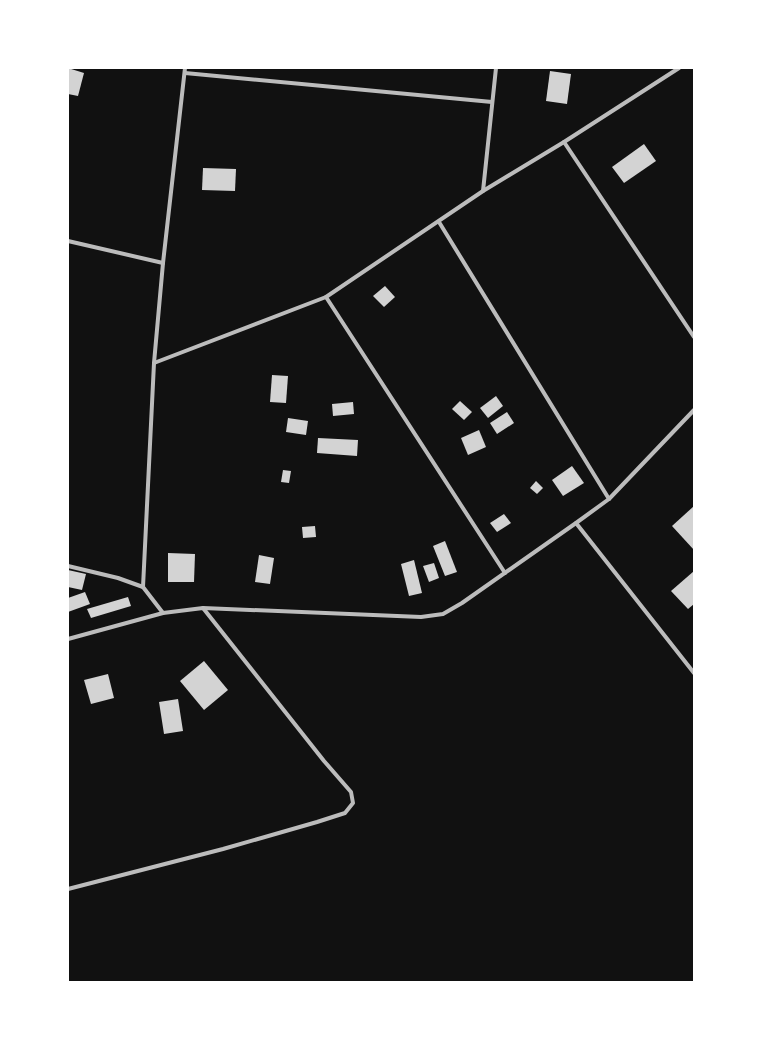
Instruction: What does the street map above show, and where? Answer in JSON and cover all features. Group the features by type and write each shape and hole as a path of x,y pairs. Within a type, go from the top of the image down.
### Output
{"street":[{"path":"483,191 496,68"},
{"path":"154,363 326,297 483,191 564,142 679,68"},
{"path":"143,587 154,363 163,263 185,70 492,102"},
{"path":"564,142 694,338"},
{"path":"439,222 609,499"},
{"path":"68,241 163,263"},
{"path":"326,297 505,573"},
{"path":"68,640 163,613 202,608 420,617 442,614 462,603 609,499 694,410"},
{"path":"576,523 694,673"},
{"path":"68,566 118,578 143,587 163,613"},
{"path":"68,889 223,849 317,822 345,813 353,803 351,792 324,761 202,608"}],"building":[{"path":"68,68 84,73 78,96 68,94"},
{"path":"550,71 571,74 567,104 546,101"},
{"path":"644,144 656,161 624,183 612,167"},
{"path":"203,168 236,169 235,191 202,190"},
{"path":"385,286 395,297 384,307 373,296"},
{"path":"272,375 288,376 286,403 270,402"},
{"path":"496,396 503,406 488,418 480,408"},
{"path":"460,401 472,412 464,420 452,409"},
{"path":"353,402 354,414 333,416 332,404"},
{"path":"507,412 514,423 497,434 490,423"},
{"path":"288,418 308,421 306,435 286,432"},
{"path":"479,430 486,447 468,455 461,438"},
{"path":"318,438 358,440 357,456 317,453"},
{"path":"572,466 584,483 563,496 552,480"},
{"path":"283,470 291,471 289,483 281,482"},
{"path":"536,481 543,488 537,494 530,488"},
{"path":"694,506 694,550 672,526"},
{"path":"504,514 511,523 497,532 490,523"},
{"path":"315,526 316,537 303,538 302,527"},
{"path":"445,541 457,572 445,576 433,546"},
{"path":"168,553 195,554 194,582 168,582"},
{"path":"259,555 274,558 270,584 255,582"},
{"path":"414,560 422,593 409,596 401,564"},
{"path":"434,563 439,578 429,582 423,566"},
{"path":"68,570 86,574 82,590 68,587"},
{"path":"694,571 694,604 688,609 671,591"},
{"path":"85,592 90,604 68,612 68,598"},
{"path":"128,597 131,606 91,618 87,609"},
{"path":"204,661 228,690 204,710 180,681"},
{"path":"108,674 114,698 91,704 84,680"},
{"path":"178,699 183,731 164,734 159,702"}]}
